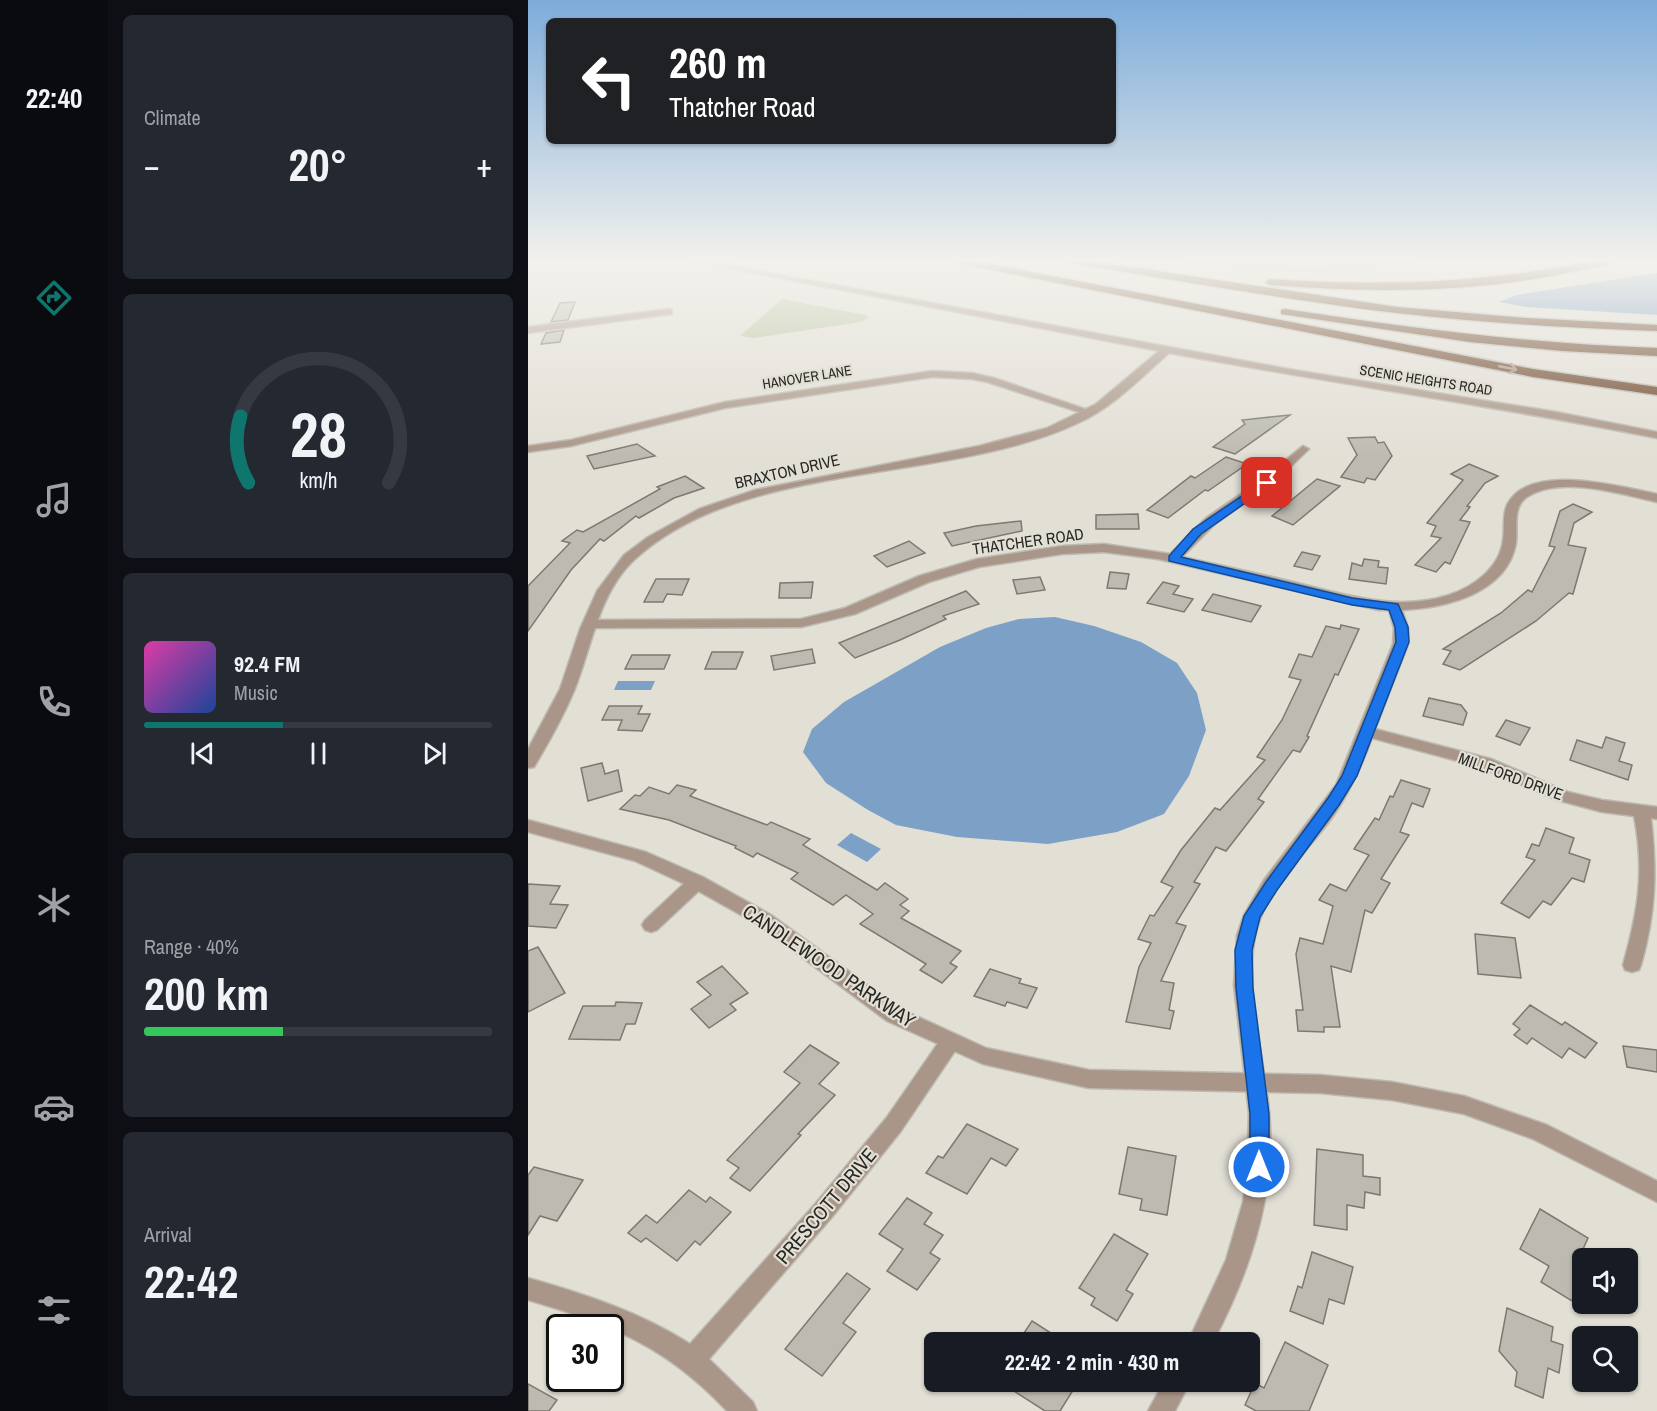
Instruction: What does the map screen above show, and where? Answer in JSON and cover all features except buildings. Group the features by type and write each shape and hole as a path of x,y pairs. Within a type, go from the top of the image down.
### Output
{"highway":[{"path":"1292,326 1533,373 1657,391"},
{"path":"1375,326 1518,344 1657,352"},
{"path":"1581,326 1657,328"}],"street":[{"path":"528,330 561,326"},
{"name":"SCENIC HEIGHTS ROAD","path":"1043,326 1372,387 1556,416 1657,435"},
{"name":"BRAXTON DRIVE","path":"528,764 560,708 595,605 609,582 628,559 653,540 711,507 750,494 790,484 1018,440 1048,431 1089,412 1118,394 1167,349"},
{"name":"HANOVER LANE","path":"528,449 571,443 724,405 932,374 972,376 990,380 1089,412"},
{"name":"SCENIC HEIGHTS ROAD","path":"1556,416 1657,427"},
{"path":"1173,559 1197,532 1267,483 1288,466 1303,449"},
{"name":"THATCHER ROAD","path":"590,624 755,626 801,623 850,611 950,570 1005,558 1062,550 1104,548 1142,552 1352,601 1394,607 1433,604 1455,598 1489,577 1501,563 1508,549 1510,512 1514,502 1524,494 1557,484 1577,484 1657,498"},
{"path":"1205,1332 1233,1277 1249,1220 1259,1167 1259,1114 1243,950 1252,916 1271,886 1334,802 1349,776 1402,642 1402,627 1394,607"},
{"name":"MILLFORD DRIVE","path":"1367,732 1485,764 1563,796 1602,806 1649,812"},
{"path":"1632,966 1654,890 1656,864 1649,812"},
{"name":"CANDLEWOOD PARKWAY","path":"528,826 640,856 697,882 765,920 894,1015 983,1056 1089,1079 1320,1084 1392,1090 1464,1105 1540,1132 1657,1192"},
{"path":"651,925 697,882"},
{"name":"PRESCOTT DRIVE","path":"691,1361 824,1210 873,1150 894,1124 950,1042"},
{"path":"528,1289 577,1303 640,1328 698,1365 744,1411"},
{"path":"1161,1411 1172,1392"}],"green space":[{"path":"752,326 835,326 754,338 740,336"}],"water":[{"path":"1055,617 1094,626 1141,642 1177,663 1197,693 1206,730 1189,776 1164,814 1117,832 1048,844 957,837 896,825 868,810 826,783 803,752 812,729 844,702 940,647 986,628 1019,619"},
{"path":"618,681 655,681 651,690 614,690"},
{"path":"851,833 881,849 867,862 837,845"}],"route":[{"path":"1259,1167 1259,1114 1243,950 1252,916 1271,886 1334,802 1349,776 1402,642 1402,627 1394,607 1352,601 1173,559 1197,532 1267,483"}]}
